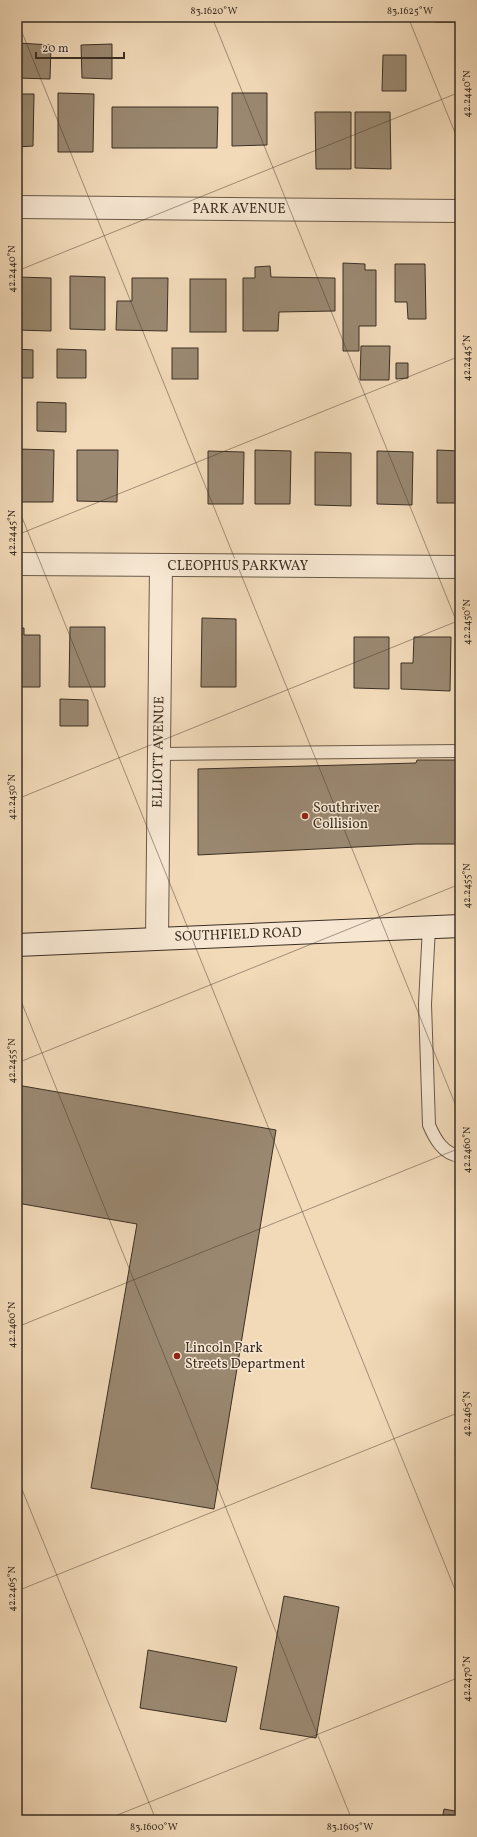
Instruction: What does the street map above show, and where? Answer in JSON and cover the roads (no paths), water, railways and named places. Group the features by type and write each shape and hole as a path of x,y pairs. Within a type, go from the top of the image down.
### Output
{"street":[{"name":"PARK AVENUE","path":"17,207 460,211"},
{"name":"CLEOPHUS PARKWAY","path":"17,564 460,567"},
{"name":"ELLIOTT AVENUE","path":"157,938 161,566"},
{"name":"SOUTHFIELD ROAD","path":"17,945 460,926"}],"lane":[{"path":"159,754 460,751"},
{"path":"429,927 425,1004 429,1125 436,1141 451,1155 460,1156"}],"place":[{"name":"Southriver Collision","path":"305,816"},
{"name":"Lincoln Park Streets Department","path":"177,1356"}]}
